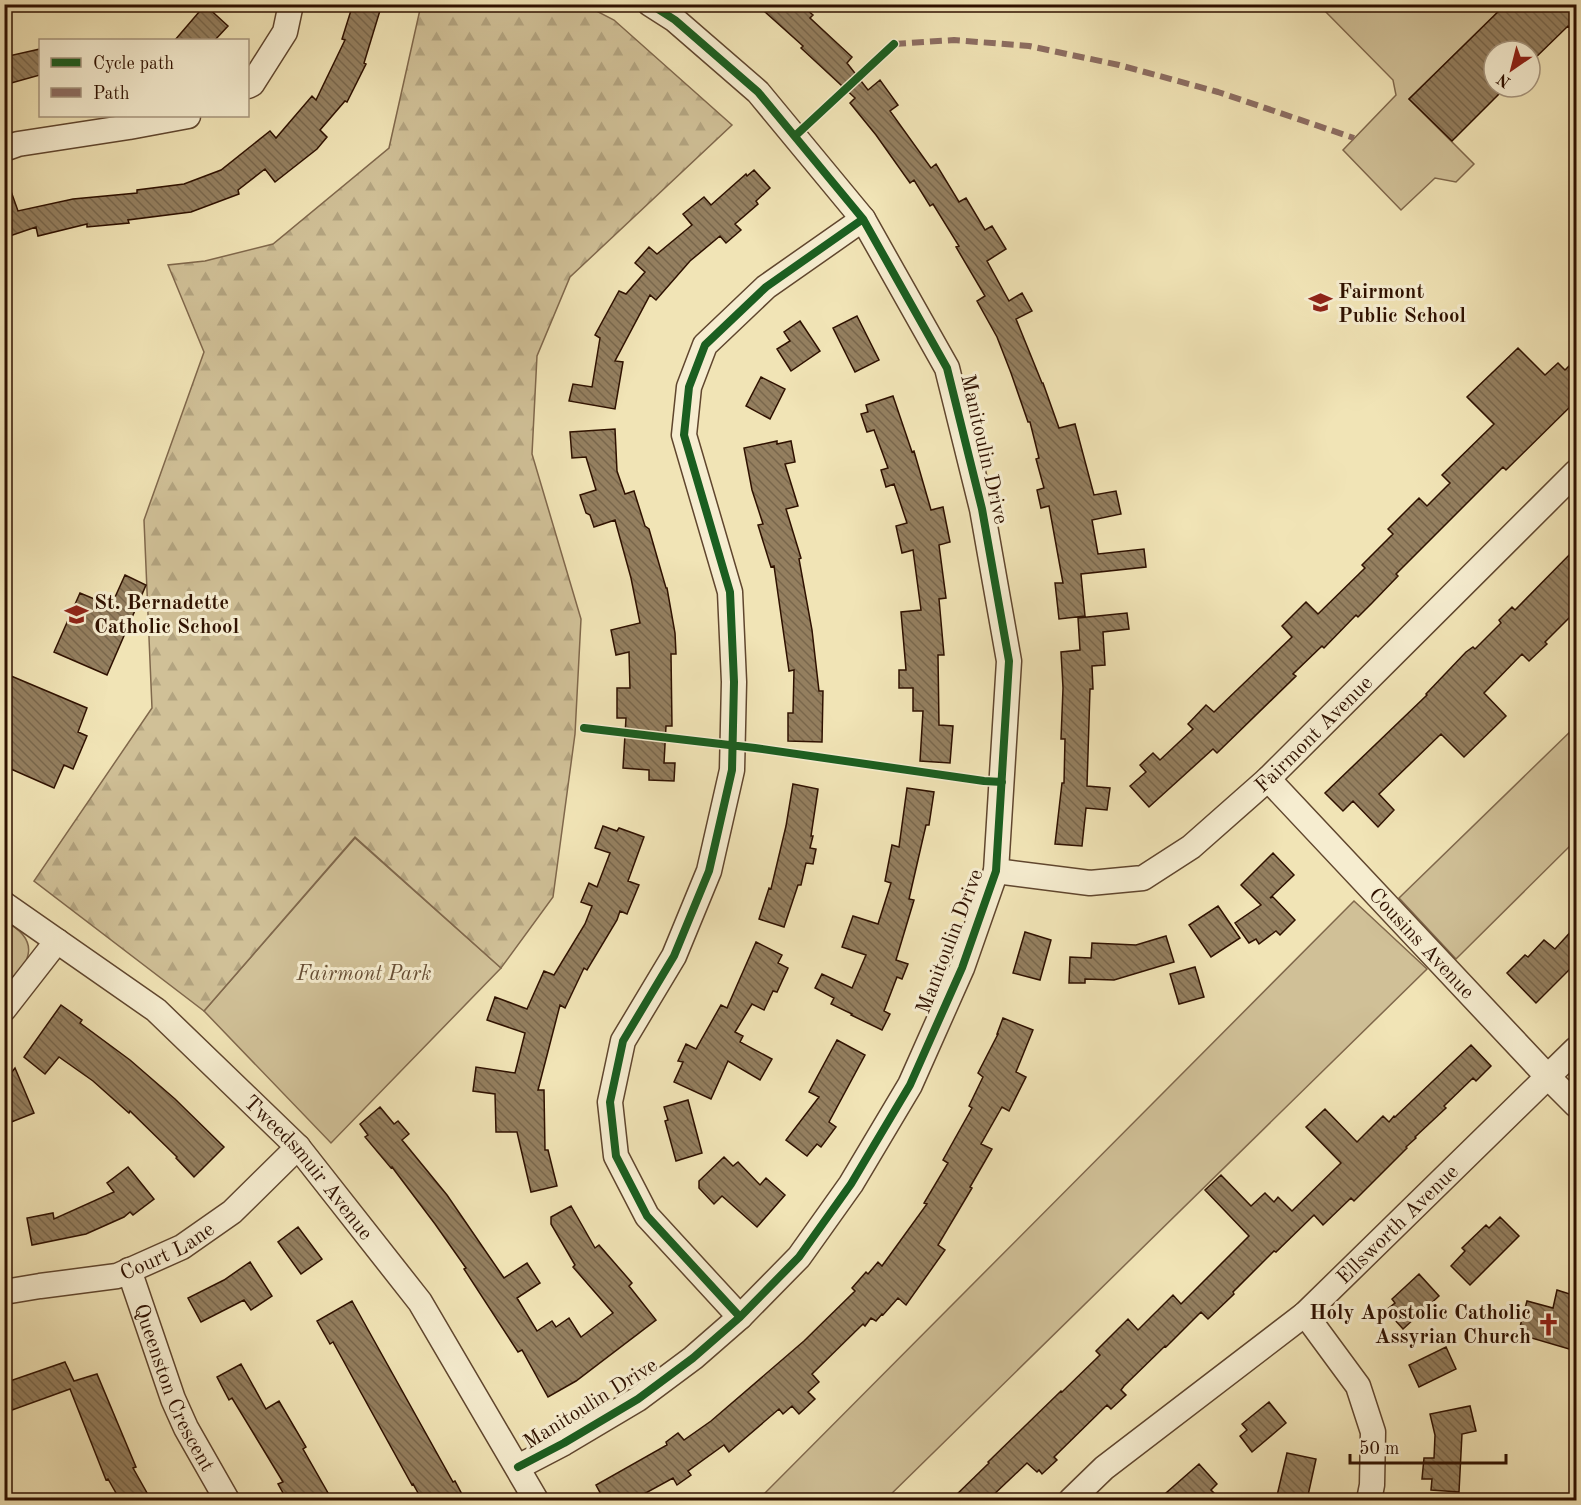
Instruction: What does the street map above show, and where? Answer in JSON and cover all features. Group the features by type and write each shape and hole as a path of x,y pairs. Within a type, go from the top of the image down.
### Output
{"street":[{"path":"249,86 285,32 291,4"},
{"name":"Manitoulin Drive","path":"518,1467 638,1399 693,1358 740,1317 799,1257 851,1184 910,1085 962,968 996,871 1009,661 982,508 947,368 864,219 758,92 675,20 650,4"},
{"path":"4,149 18,144 183,117"},
{"path":"740,1317 647,1216 616,1156 610,1102 623,1041 674,956 709,871 732,770 734,682 729,592 684,435 689,387 705,345 766,287 864,219"},
{"name":"Fairmont Avenue","path":"996,871 1090,883 1143,878 1191,847 1268,779 1576,472"},
{"name":"Cousins Avenue","path":"1268,779 1576,1105"},
{"name":"Tweedsmuir Avenue","path":"4,904 156,1010 298,1147 420,1302 536,1500"},
{"path":"4,1009 57,941"},
{"name":"Ellsworth Avenue","path":"1071,1500 1104,1468 1305,1314 1576,1049"},
{"name":"Court Lane","path":"4,1292 117,1276 182,1247 232,1212 298,1147"},
{"name":"Queenston Crescent","path":"129,1270 173,1399 186,1428 227,1500"},
{"path":"1305,1314 1358,1386 1373,1432 1372,1485 1369,1500"}],"green space":[{"path":"421,5 585,5 614,20 732,125 570,277 537,356 532,454 581,619 575,734 553,897 501,968 355,837 204,1011 34,881 152,708 144,520 204,352 168,265 205,261 273,244 389,148"},
{"path":"1319,5 1505,5 1409,99 1474,164 1456,182 1435,178 1401,210 1343,150 1396,95 1393,80"},
{"path":"1576,726 1576,840 1456,959 1399,898"},
{"name":"Fairmont Park","path":"355,838 501,968 331,1143 204,1011"},
{"path":"1354,901 1427,969 885,1500 758,1500"},
{"path":"5,921 25,938 28,956 5,994"}],"building":[{"path":"353,4 382,4 364,63 366,64 347,102 345,101 320,130 327,137 317,149 275,182 265,169 238,190 239,194 191,212 128,220 129,223 87,227 87,224 38,236 36,227 4,238 4,180 7,180 18,211 73,199 137,193 137,190 184,184 221,170 270,131 276,138 312,96 316,100 345,40 342,39"},
{"path":"756,4 800,4 813,15 810,18 852,57 847,63 868,90 880,80 898,105 890,111 931,168 936,164 959,202 966,198 985,230 992,226 1006,249 987,261 1009,301 1022,293 1032,311 1016,319 1059,428 1075,424 1094,495 1116,491 1121,514 1092,520 1098,554 1144,549 1146,567 1081,574 1085,616 1059,619 1055,583 1063,583 1049,506 1041,508 1037,490 1044,488 1036,459 1039,458 1030,422 1028,422 997,337 977,301 985,296 956,247 959,246 933,204 930,206 914,180 910,183 850,103 855,98 801,48 803,46"},
{"path":"1506,4 1576,4 1576,35 1568,26 1542,51 1542,39 1482,39 1482,99 1494,99 1452,141 1409,99"},
{"path":"205,5 228,26 216,39 176,39"},
{"path":"39,49 39,75 4,85 4,57"},
{"path":"754,170 770,188 756,201 758,204 735,224 741,230 726,243 720,236 690,261 656,300 650,295 615,361 623,362 615,409 569,401 573,384 592,387 600,338 595,335 619,291 626,294 645,272 635,263 649,247 657,254 692,225 683,214 704,197 711,205 746,174 747,176"},
{"path":"857,316 879,360 855,372 833,328"},
{"path":"800,321 820,351 791,371 777,349 790,341 784,332"},
{"path":"1518,348 1545,375 1558,363 1565,370 1576,359 1576,401 1506,470 1503,467 1396,574 1398,576 1358,617 1356,615 1324,648 1322,646 1293,674 1296,676 1217,753 1213,749 1149,807 1130,786 1146,772 1140,765 1153,753 1160,760 1193,729 1188,724 1206,705 1214,712 1292,637 1282,626 1306,602 1318,614 1365,568 1362,565 1393,534 1388,529 1419,498 1427,506 1450,483 1442,475 1494,424 1467,397"},
{"path":"761,377 785,389 770,419 746,406"},
{"path":"893,396 912,452 914,451 931,510 943,507 950,542 939,545 946,598 939,599 944,655 938,655 939,725 953,726 950,763 920,761 923,711 913,711 913,688 899,688 899,670 906,670 901,612 921,610 913,550 902,553 896,526 907,523 894,484 886,487 881,470 888,468 874,430 867,432 861,414 868,412 866,405"},
{"path":"615,429 617,471 625,494 634,491 645,526 649,529 667,588 675,633 676,654 671,654 672,726 666,726 664,763 675,763 674,781 649,780 649,770 623,768 626,718 617,718 617,688 630,688 629,652 616,655 611,630 640,623 631,578 615,520 594,527 590,515 586,513 580,495 596,490 586,457 572,458 570,432"},
{"path":"777,441 777,444 791,441 795,462 785,464 798,506 786,509 801,558 799,559 812,630 819,691 823,691 822,742 788,741 788,713 793,713 794,670 789,671 774,566 771,567 758,525 763,524 752,490 744,448"},
{"path":"1576,548 1576,611 1529,661 1522,654 1484,693 1506,716 1464,757 1441,734 1379,794 1394,810 1378,827 1353,801 1343,811 1325,793 1427,695 1466,652 1473,647 1475,649 1501,623 1499,620 1512,607 1515,610"},
{"path":"125,575 146,585 107,675 54,652 80,593 111,606"},
{"path":"1127,613 1129,629 1103,632 1105,665 1092,666 1093,689 1090,689 1087,786 1110,788 1107,810 1086,808 1082,846 1055,844 1062,783 1064,783 1065,739 1061,739 1063,688 1061,652 1080,650 1078,618"},
{"path":"4,673 87,708 78,732 87,736 73,769 64,765 54,788 4,766"},
{"path":"793,784 818,789 810,848 816,849 813,864 806,863 801,885 798,885 784,927 759,919 769,888 771,889"},
{"path":"907,788 934,792 929,825 926,825 909,899 914,900 896,960 908,964 902,979 897,977 884,1011 890,1014 882,1030 831,1004 834,998 815,988 822,974 852,988 866,955 842,947 853,916 878,924 891,883 885,881 892,845 899,847"},
{"path":"603,826 617,831 619,828 644,837 628,881 639,885 627,914 620,911 587,970 584,968 565,1008 560,1005 538,1090 544,1090 545,1150 548,1150 557,1186 531,1192 517,1132 496,1132 495,1094 473,1091 476,1067 515,1073 525,1033 487,1020 495,997 527,1009 544,971 554,975 585,924 592,906 581,902 589,883 597,887 610,853 595,848"},
{"path":"1273,853 1294,875 1270,898 1273,897 1295,920 1280,935 1276,931 1259,944 1256,939 1249,943 1235,923 1261,905 1241,885"},
{"path":"1218,906 1240,938 1211,957 1189,925"},
{"path":"1576,926 1576,963 1536,1003 1507,973 1525,955 1528,957 1544,940 1555,949"},
{"path":"1025,932 1051,940 1040,980 1013,973"},
{"path":"1166,936 1174,962 1114,980 1085,979 1085,983 1069,983 1070,957 1091,958 1092,943 1136,945"},
{"path":"756,942 782,955 778,963 788,968 777,992 773,991 764,1010 752,1004 735,1032 743,1036 740,1042 772,1059 760,1080 728,1061 711,1099 674,1082 683,1062 678,1061 686,1044 696,1049 721,1005 727,1008"},
{"path":"1195,967 1204,997 1179,1004 1170,974"},
{"path":"61,1005 82,1020 80,1023 130,1060 175,1099 224,1147 194,1177 130,1111 129,1113 93,1081 59,1057 45,1074 24,1057"},
{"path":"1003,1018 1033,1030 1016,1072 1026,1077 1009,1111 1002,1107 981,1144 992,1149 938,1245 945,1250 906,1305 898,1298 876,1321 871,1318 865,1326 863,1324 812,1374 819,1382 808,1392 815,1399 799,1414 792,1406 783,1414 779,1409 729,1452 724,1445 688,1471 691,1475 677,1485 673,1478 633,1500 604,1500 596,1485 667,1445 666,1442 678,1433 684,1440 711,1421 804,1341 855,1291 852,1288 866,1272 868,1274 878,1262 882,1266 927,1204 924,1203 948,1163 943,1160 972,1108 969,1106 983,1077 978,1073 998,1034"},
{"path":"837,1040 865,1055 829,1122 836,1127 821,1147 817,1144 807,1156 786,1140 819,1097 809,1092"},
{"path":"1471,1045 1491,1066 1476,1081 1473,1078 1444,1106 1446,1108 1354,1201 1351,1198 1323,1225 1314,1215 1276,1252 1274,1251 1208,1319 1201,1312 1124,1386 1121,1390 1126,1395 1111,1409 1107,1405 1054,1457 1057,1460 1042,1474 1027,1463 988,1500 951,1500 1100,1355 1096,1351 1128,1319 1138,1330 1173,1295 1181,1304 1249,1236 1205,1190 1221,1175 1251,1206 1265,1193 1274,1202 1278,1197 1292,1211 1341,1163 1306,1127 1325,1109 1357,1142 1383,1116 1389,1122 1395,1117"},
{"path":"15,1068 34,1113 4,1125 4,1082"},
{"path":"688,1100 702,1153 676,1161 665,1121 668,1120 664,1107"},
{"path":"380,1107 394,1124 398,1121 409,1134 402,1140 447,1195 504,1278 527,1263 540,1283 517,1298 537,1331 552,1321 556,1327 569,1318 581,1337 613,1313 573,1267 575,1265 551,1224 551,1217 571,1206 595,1248 599,1245 632,1283 629,1286 656,1320 576,1381 548,1397 522,1350 518,1352 464,1269 466,1268 392,1167 365,1137 368,1135 360,1124"},
{"path":"724,1157 733,1166 738,1162 760,1185 766,1178 785,1195 757,1227 722,1196 714,1204 699,1188 699,1181"},
{"path":"128,1167 154,1199 133,1215 130,1212 86,1234 32,1245 27,1218 53,1213 54,1219 114,1192 107,1183"},
{"path":"1500,1217 1519,1236 1470,1285 1451,1266 1465,1251 1462,1248 1486,1225 1489,1228"},
{"path":"298,1227 322,1259 301,1274 278,1242"},
{"path":"250,1262 272,1296 251,1310 244,1300 201,1322 188,1298 224,1280"},
{"path":"1419,1274 1439,1296 1403,1329 1386,1310 1395,1303 1392,1299"},
{"name":"Holy Apostolic Catholic Assyrian Church","path":"1557,1290 1576,1296 1576,1351 1518,1334 1527,1301 1553,1308"},
{"path":"352,1301 465,1500 422,1500 333,1342 330,1344 317,1321"},
{"path":"1446,1347 1456,1369 1419,1387 1409,1365"},
{"path":"65,1362 74,1381 97,1374 136,1467 133,1468 151,1500 120,1500 108,1479 106,1480 70,1389 4,1413 4,1383"},
{"path":"241,1364 266,1409 279,1401 306,1447 303,1449 332,1500 287,1500 278,1484 283,1482 232,1398 229,1400 217,1377"},
{"path":"1269,1402 1286,1423 1252,1452 1240,1436 1247,1430 1242,1424"},
{"path":"1470,1406 1476,1431 1462,1434 1459,1492 1431,1490 1432,1479 1422,1479 1424,1458 1434,1458 1435,1435 1430,1414"},
{"path":"1287,1453 1316,1459 1307,1500 1276,1500"},
{"path":"1199,1464 1217,1484 1211,1490 1221,1500 1158,1500"}],"marked path":[{"path":"894,44 954,40 1029,46 1119,65 1218,92 1354,138"}],"cycle path":[{"path":"518,1467 638,1399 693,1358 740,1317 799,1257 851,1184 910,1085 962,968 996,871 1009,661 982,509 947,368 863,219 758,92 675,20 650,4"},
{"path":"795,136 894,44"},
{"path":"740,1317 647,1216 616,1156 610,1102 623,1041 674,956 709,871 732,770 734,682 730,592 684,435 689,387 705,345 766,287 863,219"},
{"path":"584,728 755,748 1002,782"}],"place":[{"name":"Fairmont Public School","path":"1320,303"},
{"name":"St. Bernadette Catholic School","path":"76,614"},
{"name":"Holy Apostolic Catholic Assyrian Church","path":"1549,1324"}]}
